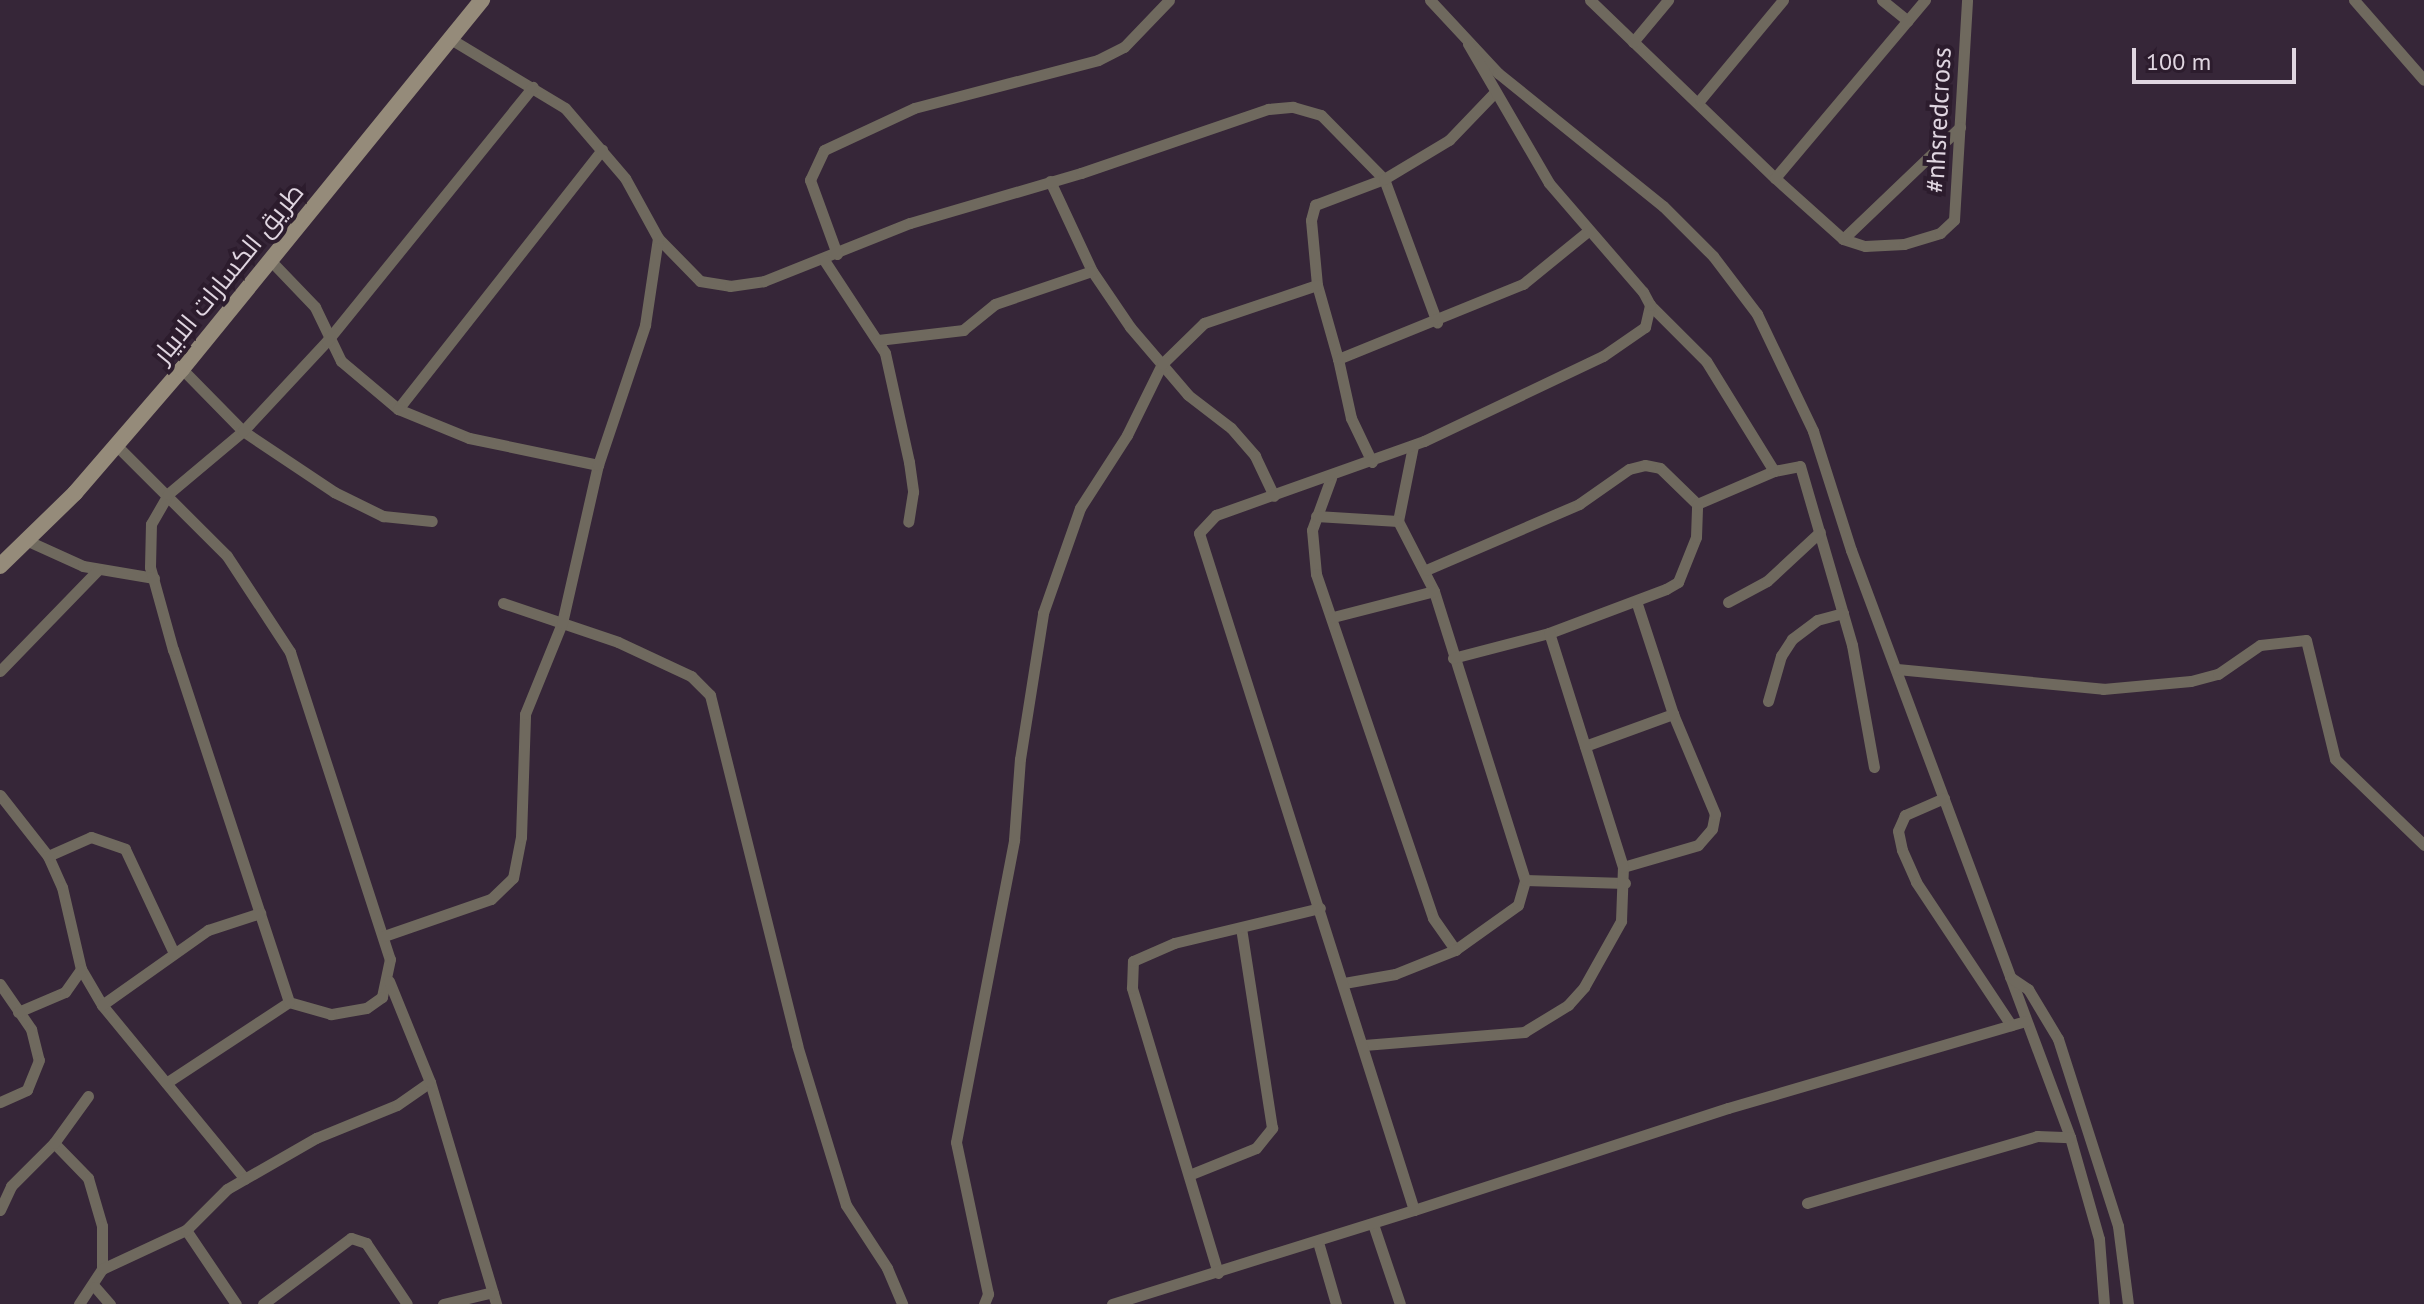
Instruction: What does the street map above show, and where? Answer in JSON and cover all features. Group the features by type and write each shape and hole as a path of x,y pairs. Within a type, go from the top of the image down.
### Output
{"street":[{"name":"طريق الكسارات الابيار","path":"0,566 28,541 182,369 482,0"},
{"path":"837,254 810,180 824,150 914,108 1098,60 1124,47 1169,0"},
{"path":"1430,0 1468,44 1663,206 1713,256 1757,314 1813,431 1820,459 2070,1137 2099,1239 2104,1304"},
{"path":"1590,0 1700,100 1775,178 1843,239 1960,127"},
{"path":"1633,42 1668,0"},
{"path":"1700,100 1783,0"},
{"path":"1882,0 1908,21"},
{"path":"1775,178 1925,0"},
{"name":"#nhsredcross","path":"1843,239 1865,246 1904,244 1947,227 1954,220 1967,0"},
{"path":"2354,0 2424,80"},
{"path":"449,38 565,108 625,178 658,238 700,281 730,286 764,281 824,260 910,223 1050,181 1268,109 1293,107 1321,115 1384,179 1437,322"},
{"path":"1468,44 1549,183 1650,305 1706,361 1774,471"},
{"path":"289,1002 154,578 147,541 168,494 243,431 327,341 533,87"},
{"path":"1372,462 1351,418 1317,285 1311,220 1315,205 1384,179 1449,140 1494,93"},
{"path":"398,409 602,150"},
{"path":"1050,181 1092,271 1162,364 1255,456 1274,496"},
{"path":"1338,359 1437,322 1523,284 1588,231"},
{"path":"384,936 491,899 513,878 521,837 525,714 562,623 598,465 645,325 658,238"},
{"path":"270,260 315,307 327,341 341,361 398,409 469,438 598,465"},
{"path":"824,260 878,340 909,462 913,492 908,522"},
{"path":"878,340 963,330 995,304 1092,271"},
{"path":"984,1304 988,1294 956,1142 1014,840 1036,646 1080,508 1127,435 1149,382 1162,364 1204,323 1317,285"},
{"path":"1414,1210 1199,533 1216,515 1331,478 1413,446 1630,340 1645,327 1650,305"},
{"path":"182,369 243,431 354,503 383,516 432,521"},
{"path":"115,444 227,556 290,652 384,936 390,959 389,981 382,997 348,1014 314,1011 289,1002"},
{"path":"1344,983 1395,974 1455,950 1518,905 1525,880 1434,591 1426,570 1411,553 1398,521 1413,446"},
{"path":"1697,504 1774,471 1820,459"},
{"path":"1426,570 1579,504 1629,469 1645,465 1660,468 1697,504 1696,537 1678,582 1549,633 1453,658"},
{"path":"1800,466 1843,613 1874,767"},
{"path":"1331,478 1316,516 1311,545 1316,574 1433,918 1455,950"},
{"path":"1316,516 1398,521"},
{"path":"1728,602 1767,581 1820,532"},
{"path":"28,541 99,569 154,578"},
{"path":"0,671 99,569"},
{"path":"1333,617 1434,591"},
{"path":"1623,867 1698,845 1712,829 1715,814 1673,714 1636,601"},
{"path":"503,603 618,642 691,676 710,695 797,1045 846,1205 887,1268 902,1304"},
{"path":"1768,701 1781,656 1792,639 1817,620 1843,613"},
{"path":"1364,1045 1503,1035 1544,1022 1568,1005 1598,968 1621,921 1625,883 1623,867 1549,633"},
{"path":"1897,669 2103,689 2191,681 2218,674 2260,645 2306,640 2335,759 2424,845"},
{"path":"1585,746 1673,714"},
{"path":"0,795 48,856 62,887 81,969 102,1005 245,1179"},
{"path":"1944,798 1905,815 1898,831 1902,850 1916,882 2011,1025"},
{"path":"48,856 91,837 125,849 174,953"},
{"path":"1525,880 1625,883"},
{"path":"1218,1273 1132,988 1133,961 1174,943 1320,908"},
{"path":"102,1005 208,930 260,913"},
{"path":"1189,1175 1256,1148 1272,1128 1241,928"},
{"path":"18,1012 65,992 81,969"},
{"path":"2010,977 2028,989 2058,1039 2118,1226 2128,1304"},
{"path":"389,981 430,1082 495,1298 443,1304"},
{"path":"0,984 31,1029 39,1060 27,1090 0,1102"},
{"path":"166,1083 289,1002"},
{"path":"1112,1304 1132,1301 1318,1242 1728,1108 2026,1021"},
{"path":"102,1269 186,1230 216,1198 316,1138 412,1097 430,1082"},
{"path":"0,1210 11,1186 54,1143 88,1096"},
{"path":"1807,1203 2037,1136 2070,1137"},
{"path":"54,1143 88,1178 102,1226 102,1269 95,1287 79,1304"},
{"path":"1373,1224 1400,1304"},
{"path":"186,1230 236,1304"},
{"path":"263,1304 351,1238 366,1243 407,1304"},
{"path":"1318,1242 1336,1304"},
{"path":"95,1287 110,1304"}]}
